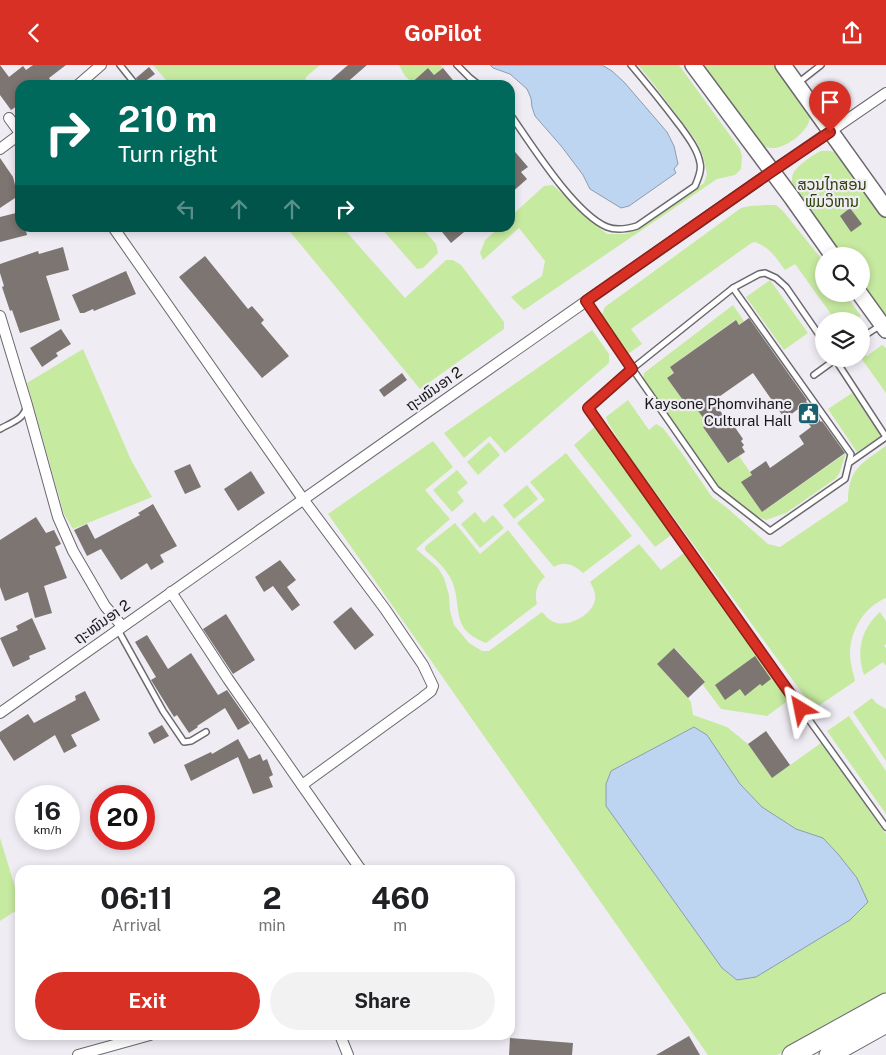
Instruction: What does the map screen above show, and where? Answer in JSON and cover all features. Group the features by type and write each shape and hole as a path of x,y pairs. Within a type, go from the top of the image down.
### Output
{"highway":[{"path":"792,1055 886,1003"},
{"path":"829,1055 886,1023"}],"street":[{"path":"84,80 100,65"},
{"path":"693,65 827,247"},
{"path":"783,65 886,209"},
{"name":"ຖະໜົນອາ 2","path":"0,713 303,499 886,93"},
{"path":"9,118 15,126"},
{"path":"0,149 15,137"},
{"path":"116,232 303,499 385,609 423,665 434,686 422,698 302,785"},
{"path":"866,302 884,327"},
{"path":"0,316 58,517 73,551 120,628"},
{"path":"171,592 228,679 358,865"},
{"path":"78,1055 132,1040"},
{"path":"342,1040 348,1055"}],"lane":[{"path":"120,65 132,80"},
{"path":"457,65 473,80"},
{"path":"515,121 575,202 591,216 605,226 614,229 627,229 637,225 695,186 701,164 686,134 658,95 631,65"},
{"path":"796,84 821,65"},
{"path":"815,329 786,287 776,278 765,273 759,274 733,288 632,369 588,408 886,827"},
{"path":"586,301 716,489 770,531 845,479 851,454 733,288"},
{"path":"870,334 884,327"},
{"path":"814,375 825,367"},
{"path":"841,367 886,437 849,463"},
{"path":"0,429 20,418 24,414 27,405"},
{"path":"120,628 163,711 184,742 192,741 206,733"}],"green space":[{"path":"153,65 320,65 306,77 306,80 166,80"},
{"path":"399,65 440,65 443,68 434,75 428,68 414,80 410,80"},
{"path":"638,65 679,65 740,149 742,156 741,169 735,175 717,179 524,310 511,297 542,276 545,261 519,228 515,232 515,212 544,186 553,185 586,217 607,234 626,234 646,224 704,183 707,174 703,156 695,139"},
{"name":"ສວນໄກສອນ ພົມວິຫານ","path":"701,65 776,65 806,106 810,117 809,123 801,134 789,143 776,148 764,146 754,138"},
{"name":"ສວນໄກສອນ ພົມວິຫານ","path":"821,151 832,151 842,156 886,217 886,321 870,299 870,247 833,247 793,190 793,174 798,167"},
{"path":"776,205 815,251 815,292 795,264 785,270 776,257 764,247 754,242 631,329 642,344 625,356 602,322 602,314 605,307 741,208"},
{"path":"290,232 347,232 405,298 446,260 453,260 461,265 504,322 504,329 420,389"},
{"path":"385,232 426,232 436,244 438,253 423,268 417,269"},
{"path":"494,232 514,232 483,260 480,253 485,240"},
{"path":"770,280 808,333 784,350 746,297"},
{"path":"822,302 851,302 858,312 830,312"},
{"path":"733,305 744,321 739,325 735,320 670,367 674,373 667,378 690,410 695,407 713,420 703,427 728,463 739,456 752,475 742,482 762,512 846,453 839,474 835,479 786,513 766,520 754,515 720,489 643,381 644,373"},
{"path":"592,330 609,354 609,363 505,453 490,436 464,458 444,433"},
{"path":"882,345 886,348 886,393 867,367 870,367 870,354"},
{"path":"83,349 131,460 152,497 73,529 64,514 27,383"},
{"path":"852,393 881,436 857,452 828,409"},
{"path":"628,400 649,430 656,424 663,428 712,497 768,544 780,547 848,501 851,481 858,468 863,462 886,446 886,598 871,607 865,614 853,637 850,654 855,681 814,709 628,455 607,421 606,417"},
{"path":"597,425 674,533 655,547 574,445"},
{"path":"433,441 453,467 425,490 450,519 416,549 438,568 444,578 454,625 469,643 482,651 489,651 542,612 554,622 566,623 579,619 589,611 595,600 595,593 590,582 639,544 661,570 684,553 790,699 767,716 721,709 703,685 705,682 675,648 657,664 691,702 693,715 727,727 748,744 772,778 821,743 886,834 886,994 777,1055 708,1055 328,514","holes":["694,727 707,735 740,784 762,807 796,829 823,838 857,878 737,980 722,968 607,806 606,784 611,771"]},
{"path":"489,442 500,455 478,475 467,462"},
{"path":"566,453 632,536 583,573 569,564 554,567 517,523 545,500 530,482"},
{"path":"457,470 468,483 457,492 464,501 452,512 433,490"},
{"path":"527,485 538,499 514,519 503,505"},
{"path":"475,512 484,523 493,515 504,528 480,548 461,524"},
{"path":"455,523 480,554 508,530 545,577 537,589 537,604 486,643 466,631 459,616 455,589 449,575 425,550 427,545"},
{"path":"880,612 886,621 886,644 884,646 886,648 886,666 883,662 864,675 860,657 864,633"},
{"path":"872,698 886,709 886,761 853,712"},
{"path":"849,716 886,771 886,814 827,731"},
{"path":"0,838 15,887 15,911 0,921"}],"water":[{"path":"490,65 602,65 624,82 667,132 674,146 678,164 674,169 676,173 629,206 621,208 590,189 583,175 562,147 535,116 527,89 510,74 493,68"},
{"path":"694,727 707,735 740,784 762,807 796,829 823,838 857,878 868,902 850,920 756,977 737,980 722,968 606,806 606,784 611,771"}],"building":[{"path":"0,65 9,77 23,66 26,70 33,65 66,65 49,78 50,80 15,80 15,107 11,110 0,95"},
{"path":"348,65 367,65 350,80 331,80"},
{"path":"149,67 155,74 147,80 137,80 136,78"},
{"path":"428,68 434,75 443,68 453,80 415,80"},
{"path":"515,152 528,167 521,172 527,179 515,190"},
{"path":"0,158 13,177 15,198 0,208"},
{"path":"850,208 862,224 851,232 840,216"},
{"path":"15,213 15,232 26,232 27,235 0,242 0,217"},
{"path":"442,232 464,232 451,243"},
{"path":"63,247 69,270 46,276 60,320 20,333 2,287 4,286 0,273 0,264 38,251 39,254"},
{"path":"205,256 248,309 252,306 264,320 261,323 289,356 262,378 179,277"},
{"path":"126,271 136,294 94,311 93,309 80,313 72,295"},
{"name":"Kaysone Phomvihane Cultural Hall","path":"749,318 806,401 845,453 762,512 741,482 752,475 750,472 766,461 770,468 804,444 799,436 811,427 798,409 785,419 753,373 713,401 728,422 730,420 743,439 741,441 745,452 728,463 703,427 708,424 695,407 690,410 667,378 674,373 670,367 736,320 739,325"},
{"path":"61,329 71,344 56,353 58,356 42,367 30,348"},
{"path":"402,373 407,380 384,397 379,390"},
{"path":"190,464 201,487 185,494 174,471"},
{"path":"251,471 265,493 238,511 224,489"},
{"path":"153,504 177,546 160,555 164,562 151,570 147,563 121,580 101,549 87,556 74,530 87,524 95,539 140,515 138,513"},
{"path":"36,517 46,533 54,530 61,544 55,547 67,578 44,586 52,613 35,618 28,592 5,601 0,587 0,540"},
{"path":"280,560 296,580 287,587 300,605 292,611 273,586 264,592 255,577"},
{"path":"351,607 374,635 355,650 333,622"},
{"path":"226,614 255,660 233,674 203,629"},
{"path":"32,618 46,649 29,656 30,659 13,667 0,638 18,630 16,626"},
{"path":"147,635 168,669 191,653 218,695 227,690 250,723 238,730 225,708 189,733 177,715 174,717 151,680 156,677 135,642"},
{"path":"674,648 705,682 688,698 657,664"},
{"path":"755,656 771,679 762,686 760,684 745,696 740,689 725,700 715,685"},
{"path":"85,691 100,720 71,735 77,746 64,753 55,735 14,761 0,739 0,732 28,714 34,723 76,700 75,696"},
{"path":"162,725 169,736 154,744 148,733"},
{"path":"766,731 790,765 772,778 748,744"},
{"path":"238,739 249,759 260,754 263,761 267,759 273,775 269,777 273,787 253,794 238,757 191,781 184,765 211,752 212,754"},
{"path":"689,1036 700,1055 656,1055"},
{"path":"515,1038 573,1043 572,1055 509,1055 510,1040 515,1040"}],"place":[{"name":"Kaysone Phomvihane Cultural Hall","path":"808,413"}],"route":[{"path":"801,709 588,408 632,369 586,301 830,132"}]}
